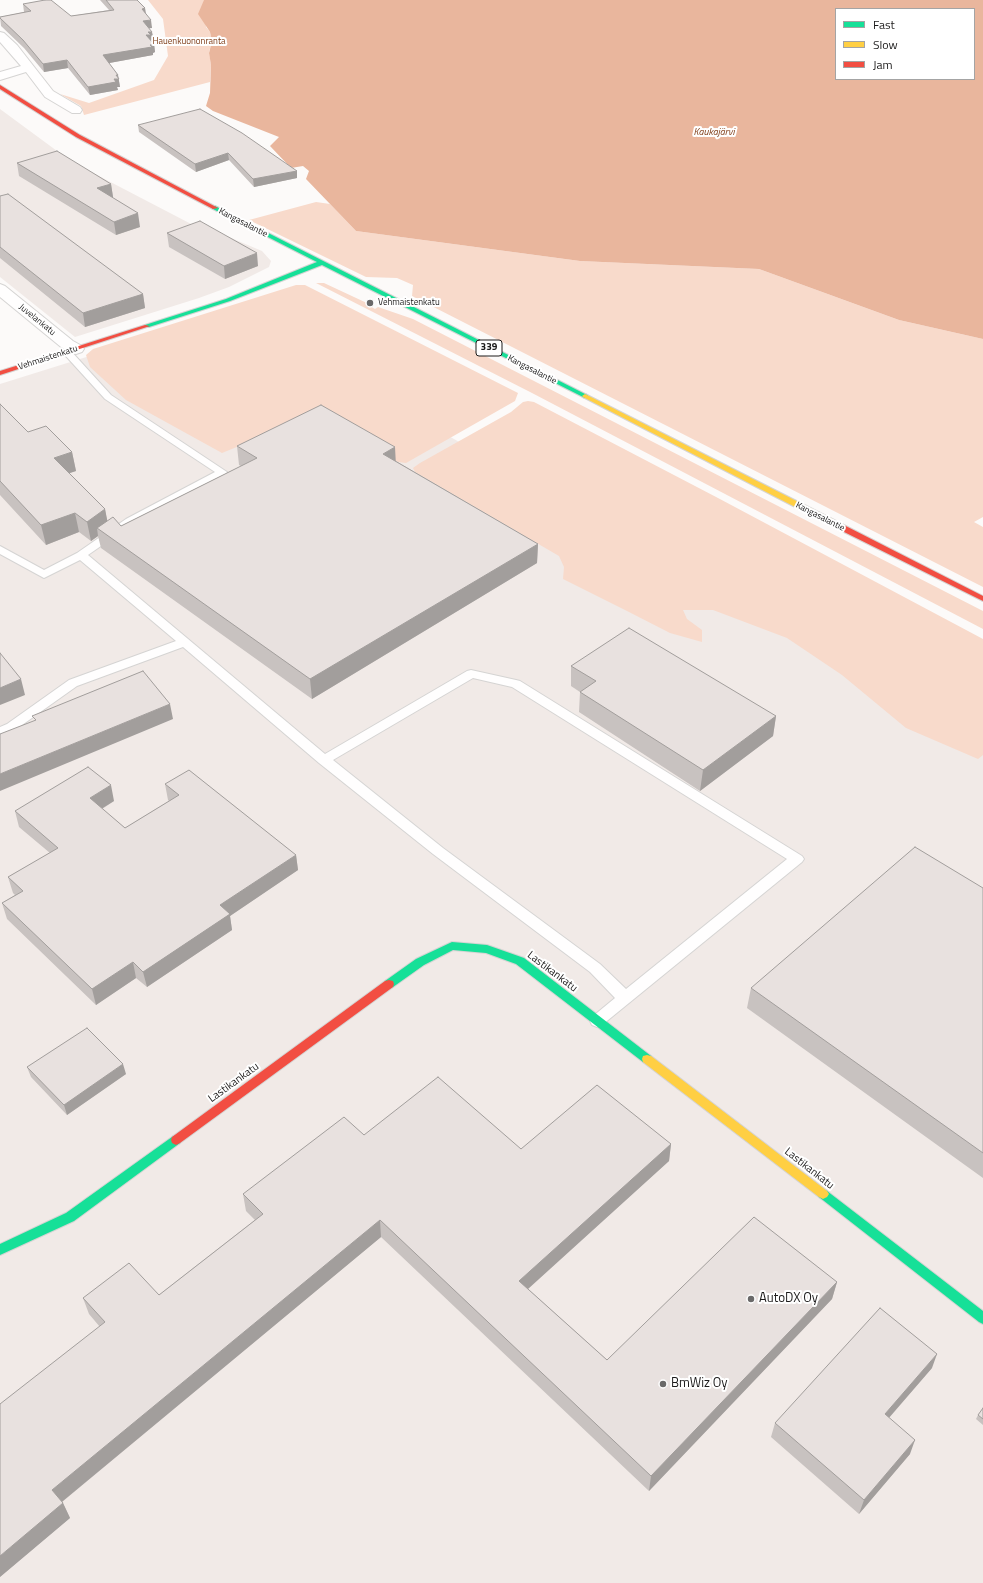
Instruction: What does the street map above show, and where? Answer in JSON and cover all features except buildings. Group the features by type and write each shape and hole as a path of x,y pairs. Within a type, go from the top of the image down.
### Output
{"main road":[{"name":"Kangasalantie","path":"0,88 78,136 116,157 321,263 983,599"},
{"name":"Vehmaistenkatu","path":"0,373 228,300 321,263"},
{"name":"Lastikankatu","path":"0,1250 70,1217 420,962 452,946 487,949 520,962 983,1318"}],"street":[{"path":"0,35 13,48 27,68 49,94 76,110"},
{"path":"0,76 27,68"},
{"name":"Juvelankatu","path":"0,289 67,344 71,350"}],"lane":[{"path":"0,549 44,575 81,555 130,521 222,472 108,397 94,384 71,350"},
{"path":"81,555 324,760 438,851 594,968 625,998"},
{"path":"0,732 11,727 73,683 185,642"},
{"path":"324,760 471,674 516,684 797,859 597,1021"}],"shaded area":[{"path":"0,109 72,162 195,226 224,235 262,251 271,261 269,267 229,287 199,298 75,337 0,277"},
{"path":"160,334 280,342 983,734 983,1583 0,1583 0,384"}],"green space":[{"name":"Hauenkuononranta","path":"148,0 204,0 206,27 210,32 212,41 209,52 211,65 210,82 84,115 81,106 60,94 89,103 154,80 168,56 163,19"},
{"path":"316,202 330,204 356,231 580,261 759,269 899,320 983,339 983,517 974,522 983,527 983,587 412,296 413,285 397,278 366,277 249,220"},
{"path":"316,283 324,283 369,304 368,305 375,309 378,307 413,319 983,611 983,629 532,393"},
{"path":"296,285 305,285 518,393 515,401 406,463 249,442 222,453 126,400 90,367 86,355 93,349"},
{"path":"523,402 534,402 718,498 983,639 983,755 978,759 906,728 842,675 787,638 713,610 683,610 687,619 702,630 702,642 670,633 563,579 564,567 559,556 415,472 413,468 420,463 511,412"}],"water":[{"name":"Kaukajärvi","path":"204,0 983,0 983,339 899,320 759,269 580,261 356,231 306,179 309,171 303,166 291,168 270,146 279,137 213,111 206,106 210,93 211,65 209,53 212,41 210,32 198,14"}],"traffic: fast":[{"path":"215,208 585,396"},
{"path":"147,326 228,300 321,263"},
{"path":"389,984 420,962 452,946 487,949 520,961 647,1059"},
{"path":"0,1250 70,1217 176,1140"},
{"path":"823,1194 983,1318"}],"traffic: slow":[{"path":"585,396 831,522"},
{"path":"647,1059 823,1194"}],"traffic: jam":[{"path":"0,87 78,136 215,208"},
{"path":"0,373 147,326"},
{"path":"831,522 983,599"},
{"path":"176,1140 389,984"}],"place":[{"name":"Vehmaistenkatu","path":"370,303"},
{"name":"AutoDX Oy","path":"751,1299"},
{"name":"BmWiz Oy","path":"663,1384"}]}
